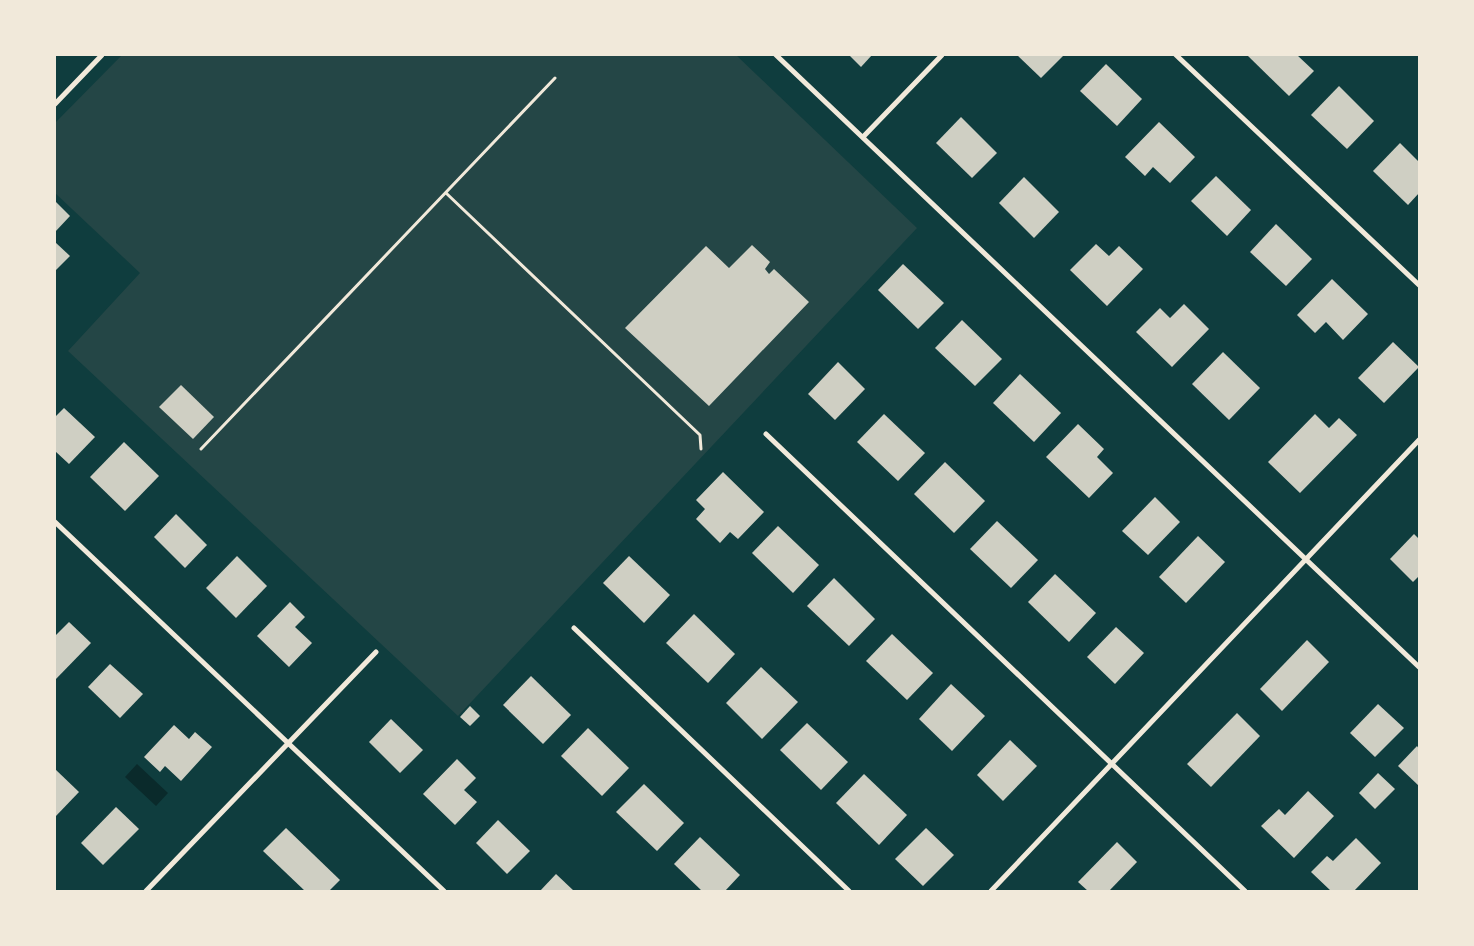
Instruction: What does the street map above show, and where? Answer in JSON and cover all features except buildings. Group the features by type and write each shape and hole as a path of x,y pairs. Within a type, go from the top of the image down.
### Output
{"street":[{"path":"55,104 102,55"},
{"path":"776,55 1419,666"},
{"path":"863,137 942,55"},
{"path":"1176,55 1419,285"},
{"path":"766,434 1245,891"},
{"path":"991,891 1419,440"},
{"path":"55,522 444,891"},
{"path":"574,628 849,891"},
{"path":"146,891 376,652"}],"path":[{"path":"201,449 555,78"},
{"path":"446,193 700,435 701,449"}],"shaded area":[{"path":"122,55 736,55 917,228 458,716 68,351 140,273 55,193 55,123"},
{"path":"137,764 168,793 156,806 125,777"}]}
